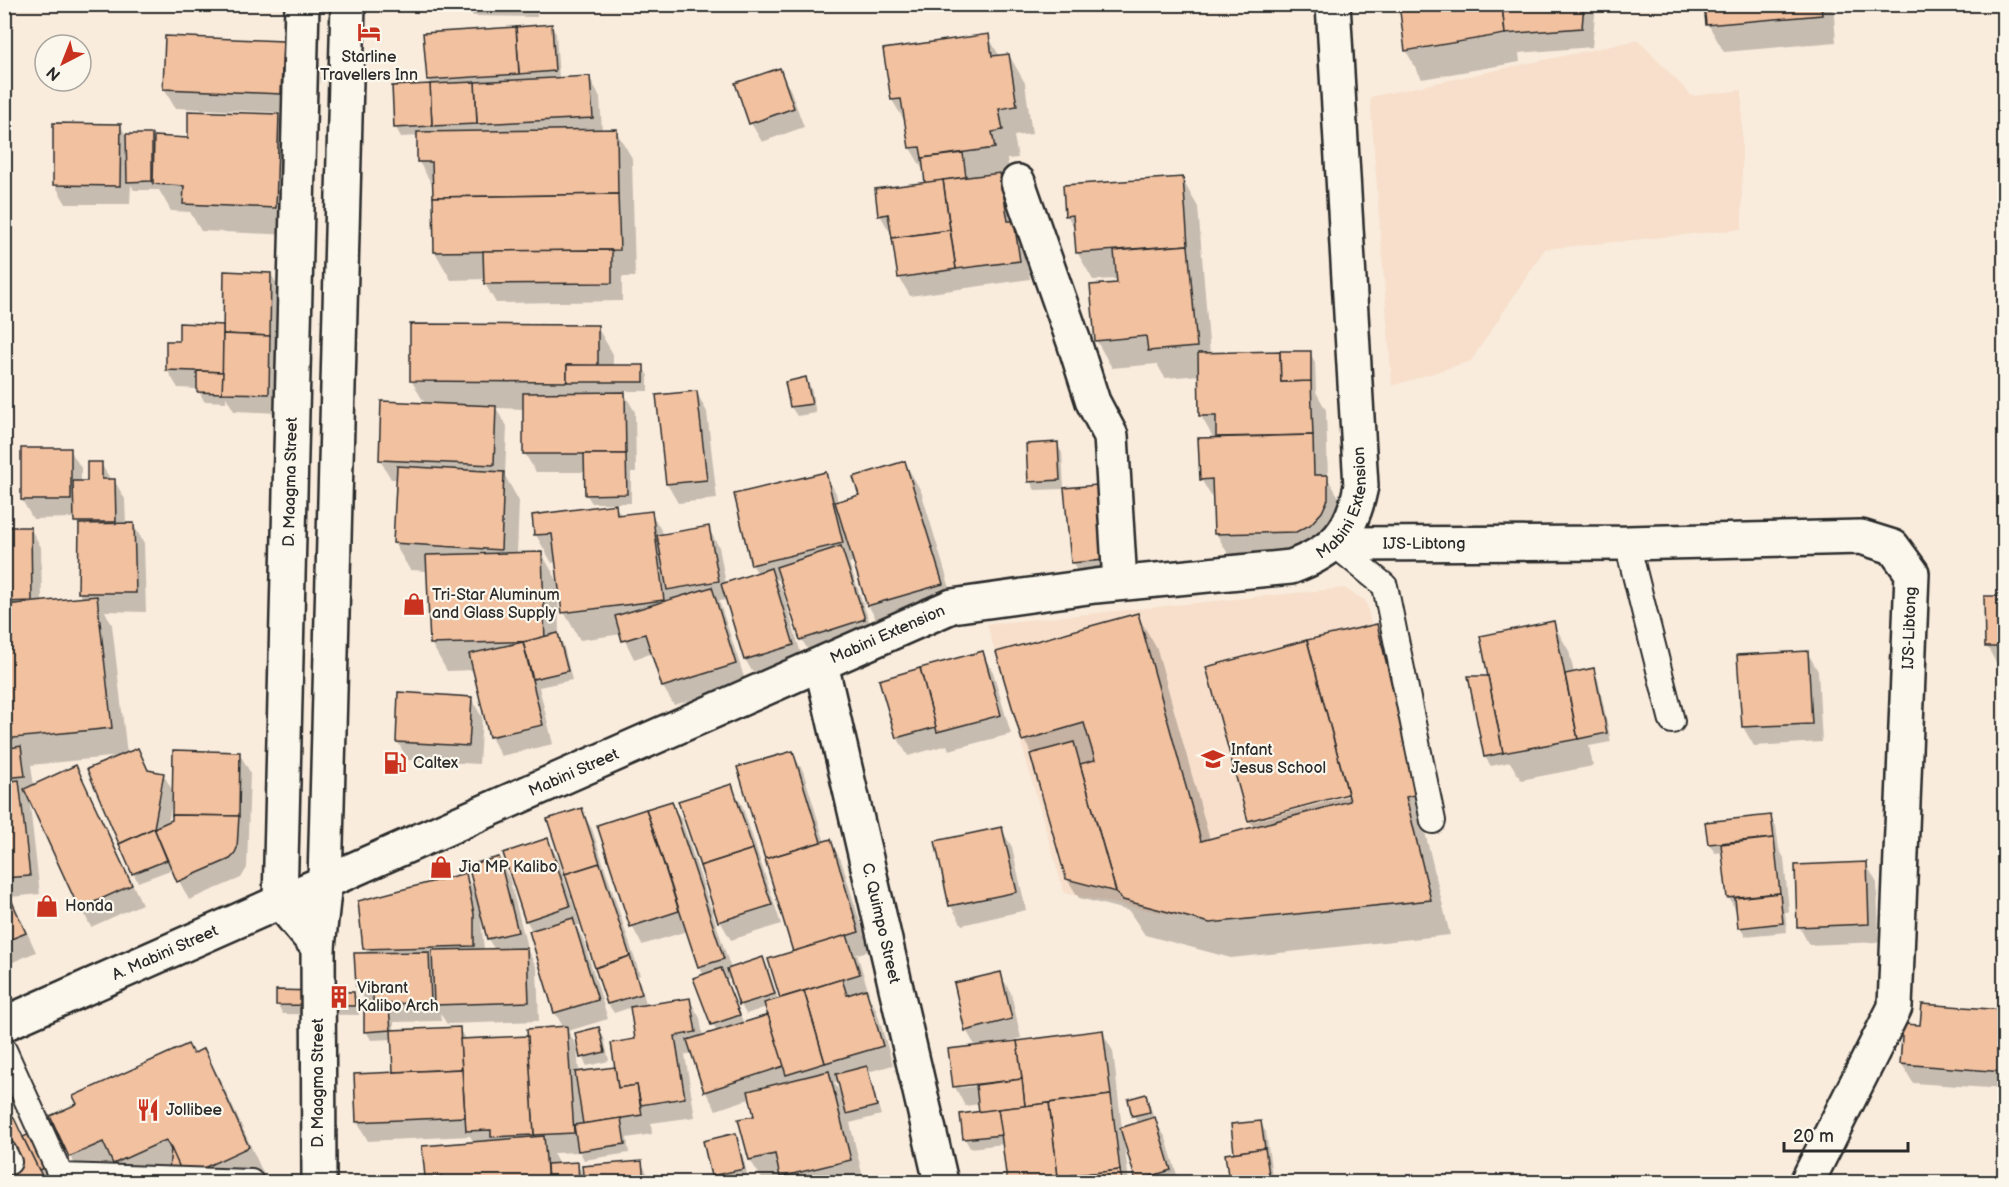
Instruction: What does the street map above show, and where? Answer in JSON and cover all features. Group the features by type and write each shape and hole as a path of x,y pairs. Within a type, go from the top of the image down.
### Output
{"street":[{"name":"D. Maagma Street","path":"280,902 302,4"},
{"name":"D. Maagma Street","path":"319,1182 318,947 325,882 348,4"},
{"name":"Mabini Extension","path":"821,664 952,606 1120,583 1291,567 1314,558 1334,544 1346,530 1357,509 1361,486 1333,4"},
{"path":"1018,182 1093,402 1111,436 1120,583"},
{"name":"IJS-Libtong","path":"1334,544 1627,543 1861,537 1893,547 1912,573 1895,1007 1807,1182"},
{"name":"Mabini Street","path":"325,882 821,664"},
{"name":"C. Quimpo Street","path":"821,664 941,1182"},
{"name":"A. Mabini Street","path":"4,1024 325,882"},
{"path":"280,902 318,947"}],"lane":[{"path":"1627,543 1672,721"},
{"path":"1334,544 1385,586 1433,821"},
{"path":"4,1050 61,1176 251,1182"}],"shaded area":[{"path":"1638,40 1692,96 1742,90 1742,229 1545,249 1471,361 1392,386 1370,97"},
{"name":"Infant Jesus School","path":"1344,588 1366,601 1431,900 1210,923 1064,893 987,624"}],"building":[{"path":"1399,4 1502,4 1505,34 1405,51"},
{"path":"1502,4 1584,4 1582,28 1505,34"},
{"path":"1704,4 1821,4 1822,15 1706,25"},
{"path":"552,24 555,71 519,74 516,27"},
{"path":"516,27 519,74 427,80 423,33"},
{"path":"989,34 992,56 1009,54 1017,106 999,109 1003,130 992,132 995,148 922,158 920,147 909,148 901,99 891,100 883,49"},
{"path":"165,36 283,41 281,94 163,89"},
{"path":"780,68 794,108 749,124 735,83"},
{"path":"590,76 593,118 477,124 475,82"},
{"path":"475,82 477,124 432,126 430,84"},
{"path":"430,84 432,126 394,128 392,86"},
{"path":"188,111 279,114 276,208 183,204 184,186 153,184 154,136 188,138"},
{"path":"53,123 121,124 120,186 53,185"},
{"path":"617,129 618,194 433,197 432,162 417,162 417,132"},
{"path":"126,134 152,134 152,181 127,182"},
{"path":"963,153 966,177 925,183 922,158"},
{"path":"1000,173 1008,221 1014,221 1020,261 956,269 943,180"},
{"path":"1183,177 1188,245 1076,253 1073,215 1065,216 1063,185"},
{"path":"943,180 950,230 892,238 888,214 878,216 875,189"},
{"path":"618,194 620,250 434,252 433,197"},
{"path":"950,230 956,269 898,278 892,238"},
{"path":"1188,245 1197,347 1148,351 1146,336 1095,341 1090,285 1117,283 1114,251"},
{"path":"612,250 612,283 484,284 483,251"},
{"path":"224,271 271,273 270,336 223,334"},
{"path":"179,323 223,325 223,372 166,370 166,341 179,341"},
{"path":"410,324 598,325 598,366 567,365 567,382 410,381"},
{"path":"223,334 270,336 269,394 222,393"},
{"path":"1280,351 1281,382 1311,381 1313,435 1216,437 1216,416 1199,416 1198,353"},
{"path":"1280,351 1311,351 1311,381 1281,382"},
{"path":"567,365 644,365 644,382 567,382"},
{"path":"197,371 223,372 222,393 197,392"},
{"path":"806,377 812,404 790,407 785,382"},
{"path":"697,391 707,480 666,484 656,395"},
{"path":"625,392 626,454 523,454 523,393"},
{"path":"381,401 496,406 494,465 379,460"},
{"path":"1313,435 1314,475 1328,475 1328,499 1322,512 1310,525 1296,532 1214,534 1212,479 1200,480 1198,438"},
{"path":"1058,442 1060,480 1028,482 1026,444"},
{"path":"21,448 71,448 71,500 21,500"},
{"path":"584,454 626,454 627,494 585,495"},
{"path":"905,461 943,584 867,606 835,502 859,495 853,477"},
{"path":"87,462 102,462 102,479 115,479 116,522 74,522 73,481 87,481"},
{"path":"397,466 504,472 501,550 393,543"},
{"path":"826,472 843,543 751,565 734,494"},
{"path":"1097,485 1104,560 1071,563 1064,488"},
{"path":"616,504 617,515 652,511 664,600 562,613 552,534 534,535 532,515"},
{"path":"134,523 136,593 78,593 79,524"},
{"path":"709,526 719,581 667,590 657,535"},
{"path":"4,527 31,527 32,601 4,602"},
{"path":"841,546 865,619 800,640 776,567"},
{"path":"542,552 545,641 430,644 426,555"},
{"path":"771,568 794,645 744,660 721,584"},
{"path":"712,587 736,664 662,687 645,634 622,641 615,616"},
{"path":"97,596 112,728 4,739 4,605"},
{"path":"1984,596 2004,596 2004,647 1985,647"},
{"path":"1138,613 1201,841 1350,801 1307,640 1377,624 1418,794 1406,797 1431,900 1210,923 1123,900 1116,892 1080,764 1095,760 1084,723 1022,741 996,652"},
{"path":"1554,621 1578,739 1503,753 1480,636"},
{"path":"558,633 568,671 533,679 523,642"},
{"path":"1307,640 1348,794 1248,821 1206,667"},
{"path":"523,642 543,725 489,737 469,654"},
{"path":"983,651 1001,715 937,732 920,668"},
{"path":"1808,651 1812,724 1742,727 1737,655"},
{"path":"920,668 936,727 896,738 879,680"},
{"path":"1594,668 1607,733 1578,739 1565,674"},
{"path":"1468,676 1488,676 1503,753 1484,757"},
{"path":"398,692 472,697 469,746 396,742"},
{"path":"1074,742 1116,892 1066,879 1030,754"},
{"path":"21,746 25,776 4,778 4,749"},
{"path":"138,748 148,770 164,773 154,828 119,844 87,769"},
{"path":"173,750 240,752 239,816 172,815"},
{"path":"793,751 821,842 765,859 737,767"},
{"path":"76,765 132,885 79,909 24,789"},
{"path":"19,780 30,876 4,878 4,782"},
{"path":"732,784 753,849 700,866 678,801"},
{"path":"672,801 724,959 698,967 646,809"},
{"path":"582,808 600,863 565,874 547,819"},
{"path":"646,809 679,911 630,927 597,825"},
{"path":"172,815 239,816 237,848 234,855 230,859 177,882 154,828 172,820"},
{"path":"1771,815 1774,838 1708,844 1705,822"},
{"path":"1002,827 1017,892 949,906 935,841"},
{"path":"154,828 167,860 132,874 119,844"},
{"path":"548,838 570,906 525,921 503,853"},
{"path":"1774,838 1780,893 1727,898 1721,844"},
{"path":"831,839 859,932 793,952 765,859"},
{"path":"753,849 772,905 718,922 700,866"},
{"path":"499,857 518,932 487,939 468,865"},
{"path":"1867,862 1869,924 1797,927 1795,865"},
{"path":"600,863 630,956 595,968 565,874"},
{"path":"466,873 474,914 474,946 363,949 358,901"},
{"path":"4,884 26,933 4,942"},
{"path":"1780,893 1783,923 1738,928 1735,898"},
{"path":"573,918 598,1000 554,1013 529,931"},
{"path":"847,935 860,974 780,998 768,959"},
{"path":"527,948 529,1002 434,1005 432,950"},
{"path":"429,952 431,1003 373,1004 373,986 356,986 354,953"},
{"path":"630,956 642,994 607,1004 595,968"},
{"path":"763,957 775,994 739,1005 727,969"},
{"path":"721,968 740,1015 711,1025 693,978"},
{"path":"1001,972 1012,1019 965,1031 954,983"},
{"path":"842,979 847,995 866,989 883,1046 825,1063 804,991"},
{"name":"Vibrant Kalibo Arch","path":"276,990 354,992 355,1006 276,1005"},
{"path":"804,991 825,1063 786,1075 764,1003"},
{"path":"690,998 696,1032 675,1036 685,1098 641,1105 637,1085 618,1088 611,1043 635,1039 630,1007"},
{"path":"1922,1004 2004,1010 2004,1072 1900,1064 1903,1024 1920,1025"},
{"path":"389,1008 391,1030 364,1032 364,1010"},
{"path":"768,1015 784,1066 704,1092 687,1040"},
{"path":"567,1026 574,1133 534,1135 527,1029"},
{"path":"460,1027 462,1069 393,1072 391,1030"},
{"path":"599,1027 605,1052 580,1058 575,1033"},
{"path":"1103,1030 1111,1095 1025,1106 1017,1041"},
{"path":"528,1036 534,1135 491,1137 491,1130 466,1131 460,1039"},
{"path":"1017,1041 1022,1079 953,1087 948,1049"},
{"name":"Jollibee","path":"188,1044 193,1054 204,1048 249,1147 184,1177 166,1140 113,1164 103,1142 69,1157 50,1116 77,1104 73,1096"},
{"path":"867,1066 877,1106 846,1114 836,1074"},
{"path":"615,1067 618,1088 637,1085 642,1115 583,1124 575,1072"},
{"path":"462,1069 465,1117 356,1122 354,1074"},
{"path":"829,1071 851,1160 780,1177 775,1154 749,1160 738,1119 754,1116 748,1091"},
{"path":"1022,1079 1025,1106 979,1112 976,1085"},
{"path":"1146,1094 1150,1112 1132,1116 1128,1099"},
{"path":"1111,1095 1120,1170 1058,1177 1049,1103"},
{"path":"1049,1103 1058,1177 1007,1182 998,1109"},
{"path":"998,1109 1002,1135 963,1139 960,1114"},
{"path":"13,1116 45,1182 4,1182 4,1120"},
{"path":"1155,1117 1171,1170 1136,1181 1120,1128"},
{"path":"621,1118 625,1144 578,1151 574,1125"},
{"path":"1261,1121 1265,1148 1234,1153 1231,1124"},
{"path":"53,1123 65,1150 50,1157 53,1164 39,1170 23,1137"},
{"path":"736,1133 744,1169 711,1176 703,1141"},
{"path":"544,1136 548,1182 441,1182 441,1176 425,1177 422,1146"},
{"path":"171,1148 184,1177 168,1182"},
{"path":"1265,1148 1270,1181 1229,1182 1225,1154"},
{"path":"642,1161 644,1182 584,1182 582,1166"},
{"path":"578,1162 579,1182 548,1182 547,1164"},
{"path":"1120,1170 1122,1182 1017,1182 1058,1177"},
{"path":"883,1176 885,1182 855,1182"}],"place":[{"name":"Starline Travellers Inn","path":"369,32"},
{"name":"Tri-Star Aluminum and Glass Supply","path":"414,604"},
{"name":"Infant Jesus School","path":"1213,759"},
{"name":"Caltex","path":"395,763"},
{"name":"Jia MP Kalibo","path":"441,867"},
{"name":"Honda","path":"47,906"},
{"name":"Vibrant Kalibo Arch","path":"339,997"},
{"name":"Jollibee","path":"148,1110"}]}
